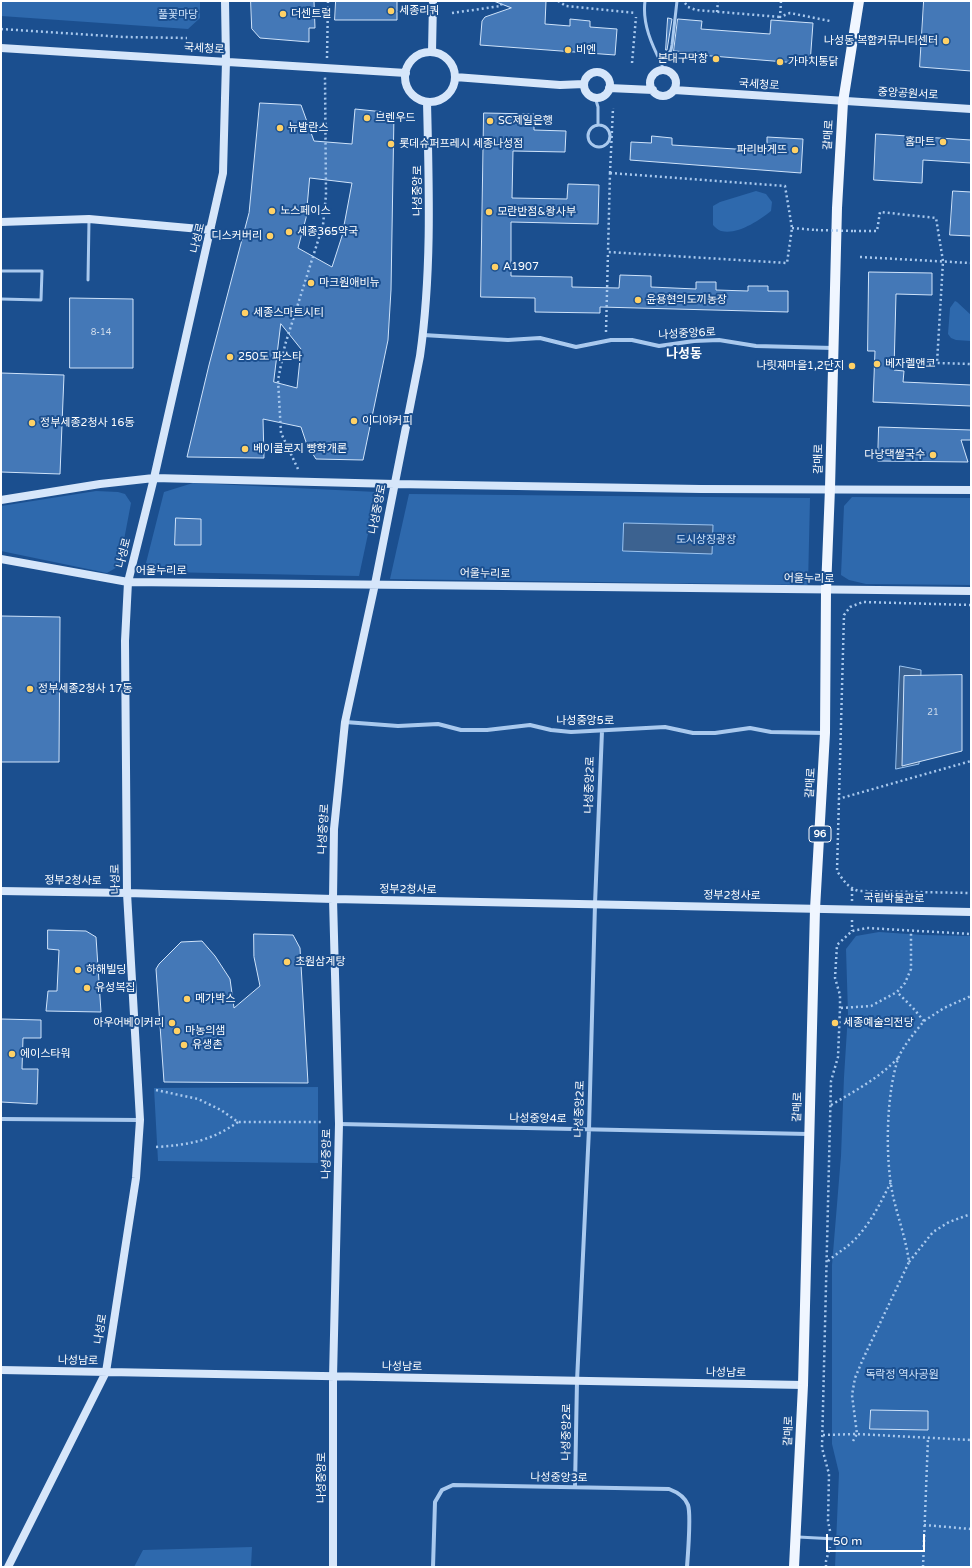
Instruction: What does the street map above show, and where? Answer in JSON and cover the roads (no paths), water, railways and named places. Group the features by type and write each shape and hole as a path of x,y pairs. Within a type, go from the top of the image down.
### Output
{"main road":[{"name":"갈매로","path":"794,1567 803,1385 816,909 825,732 826,590 837,208 843,102 859,1"}],"street":[{"name":"나성로","path":"8,1567 106,1372 136,1178 140,1120 127,893 125,641 128,582 154,478 223,173 226,61 225,1"},
{"path":"432,52 433,1"},
{"name":"국세청로","path":"1,48 406,73"},
{"path":"432,52 446,57 451,63 455,77 454,85 446,95 435,101 427,102 413,95 408,89 406,73 412,60 418,56 432,52"},
{"path":"595,72 599,72 608,80 609,88 605,95 595,97 586,92 584,84 588,76 595,72"},
{"path":"609,88 652,90 659,96 663,96 668,95 674,90 676,86 675,78 669,72 657,72 652,78 652,90"},
{"path":"455,77 560,85 584,84"},
{"name":"국세청로","path":"674,90 843,102"},
{"name":"나성중앙로","path":"333,1567 333,1377 339,1124 333,899 334,829 345,722 375,584 423,334 428,263 429,208 427,102"},
{"name":"중앙공원서로","path":"843,102 971,109"},
{"path":"1,222 89,219 211,230"},
{"name":"나성중앙6로","path":"423,334 508,340 540,338 576,347 611,340 632,340 659,346 694,341 719,340 756,346 834,348"},
{"path":"1,500 100,484 154,478 701,489 830,488 971,490"},
{"name":"어울누리로","path":"1,559 128,582 971,591"},
{"name":"나성중앙5로","path":"345,722 398,726 438,724 461,730 487,730 530,725 551,730 571,732 665,727 693,733 750,728 771,732 825,732"},
{"name":"나성중앙2로","path":"575,1487 577,1381 589,1129 595,904 602,731"},
{"name":"정부2청사로","path":"1,891 816,909"},
{"name":"국립박물관로","path":"816,909 971,912"},
{"path":"1,1119 140,1120"},
{"name":"나성중앙4로","path":"339,1124 809,1134"},
{"name":"나성남로","path":"1,1370 803,1385"},
{"name":"나성중앙3로","path":"433,1567 435,1502 442,1490 447,1486 453,1485 670,1489 682,1496 688,1505 687,1567"}],"lane":[{"path":"644,1 645,20 650,40 662,66 671,50 677,1"},
{"path":"595,97 598,108 598,125"},
{"path":"598,125 608,130 610,136 608,143 598,148 591,145 587,137 589,130 598,125"},
{"path":"88,280 89,219"},
{"path":"1,271 42,272 41,300 1,299"},
{"path":"796,1537 836,1539"}],"place":[{"name":"세종리쿼","path":"391,11"},
{"name":"더센트럴","path":"283,14"},
{"name":"나성동 복합커뮤니티센터","path":"946,41"},
{"name":"비엔","path":"568,50"},
{"name":"본대구막창","path":"716,59"},
{"name":"가마치통닭","path":"780,62"},
{"name":"브렌우드","path":"367,118"},
{"name":"SC제일은행","path":"490,121"},
{"name":"뉴발란스","path":"280,128"},
{"name":"홈마트","path":"943,142"},
{"name":"롯데슈퍼프레시 세종나성점","path":"391,144"},
{"name":"파리바게뜨","path":"795,150"},
{"name":"노스페이스","path":"272,211"},
{"name":"모란반점&왕사부","path":"489,212"},
{"name":"세종365약국","path":"289,232"},
{"name":"디스커버리","path":"270,236"},
{"name":"A1907","path":"495,267"},
{"name":"마크원애비뉴","path":"311,283"},
{"name":"윤용현의도끼농장","path":"638,300"},
{"name":"세종스마트시티","path":"245,313"},
{"name":"250도 파스타","path":"230,357"},
{"name":"베자렐앤코","path":"877,364"},
{"name":"나릿재마을1,2단지","path":"852,366"},
{"name":"이디야커피","path":"354,421"},
{"name":"정부세종2청사 16동","path":"32,423"},
{"name":"베이콜로지 빵학개론","path":"245,449"},
{"name":"다낭댁쌀국수","path":"933,455"},
{"name":"정부세종2청사 17동","path":"30,689"},
{"name":"초원삼계탕","path":"287,962"},
{"name":"하해빌딩","path":"78,970"},
{"name":"유성복집","path":"87,988"},
{"name":"메가박스","path":"187,999"},
{"name":"아우어베이커리","path":"172,1023"},
{"name":"세종예술의전당","path":"835,1023"},
{"name":"마농의샘","path":"177,1031"},
{"name":"유생촌","path":"184,1045"},
{"name":"에이스타워","path":"12,1054"}],"district":[{"name":"나성동","path":"684,355"}],"park label":[{"name":"풀꽃마당","path":"178,15"},
{"name":"도시상징광장","path":"706,540"},
{"name":"독락정 역사공원","path":"902,1375"}]}
